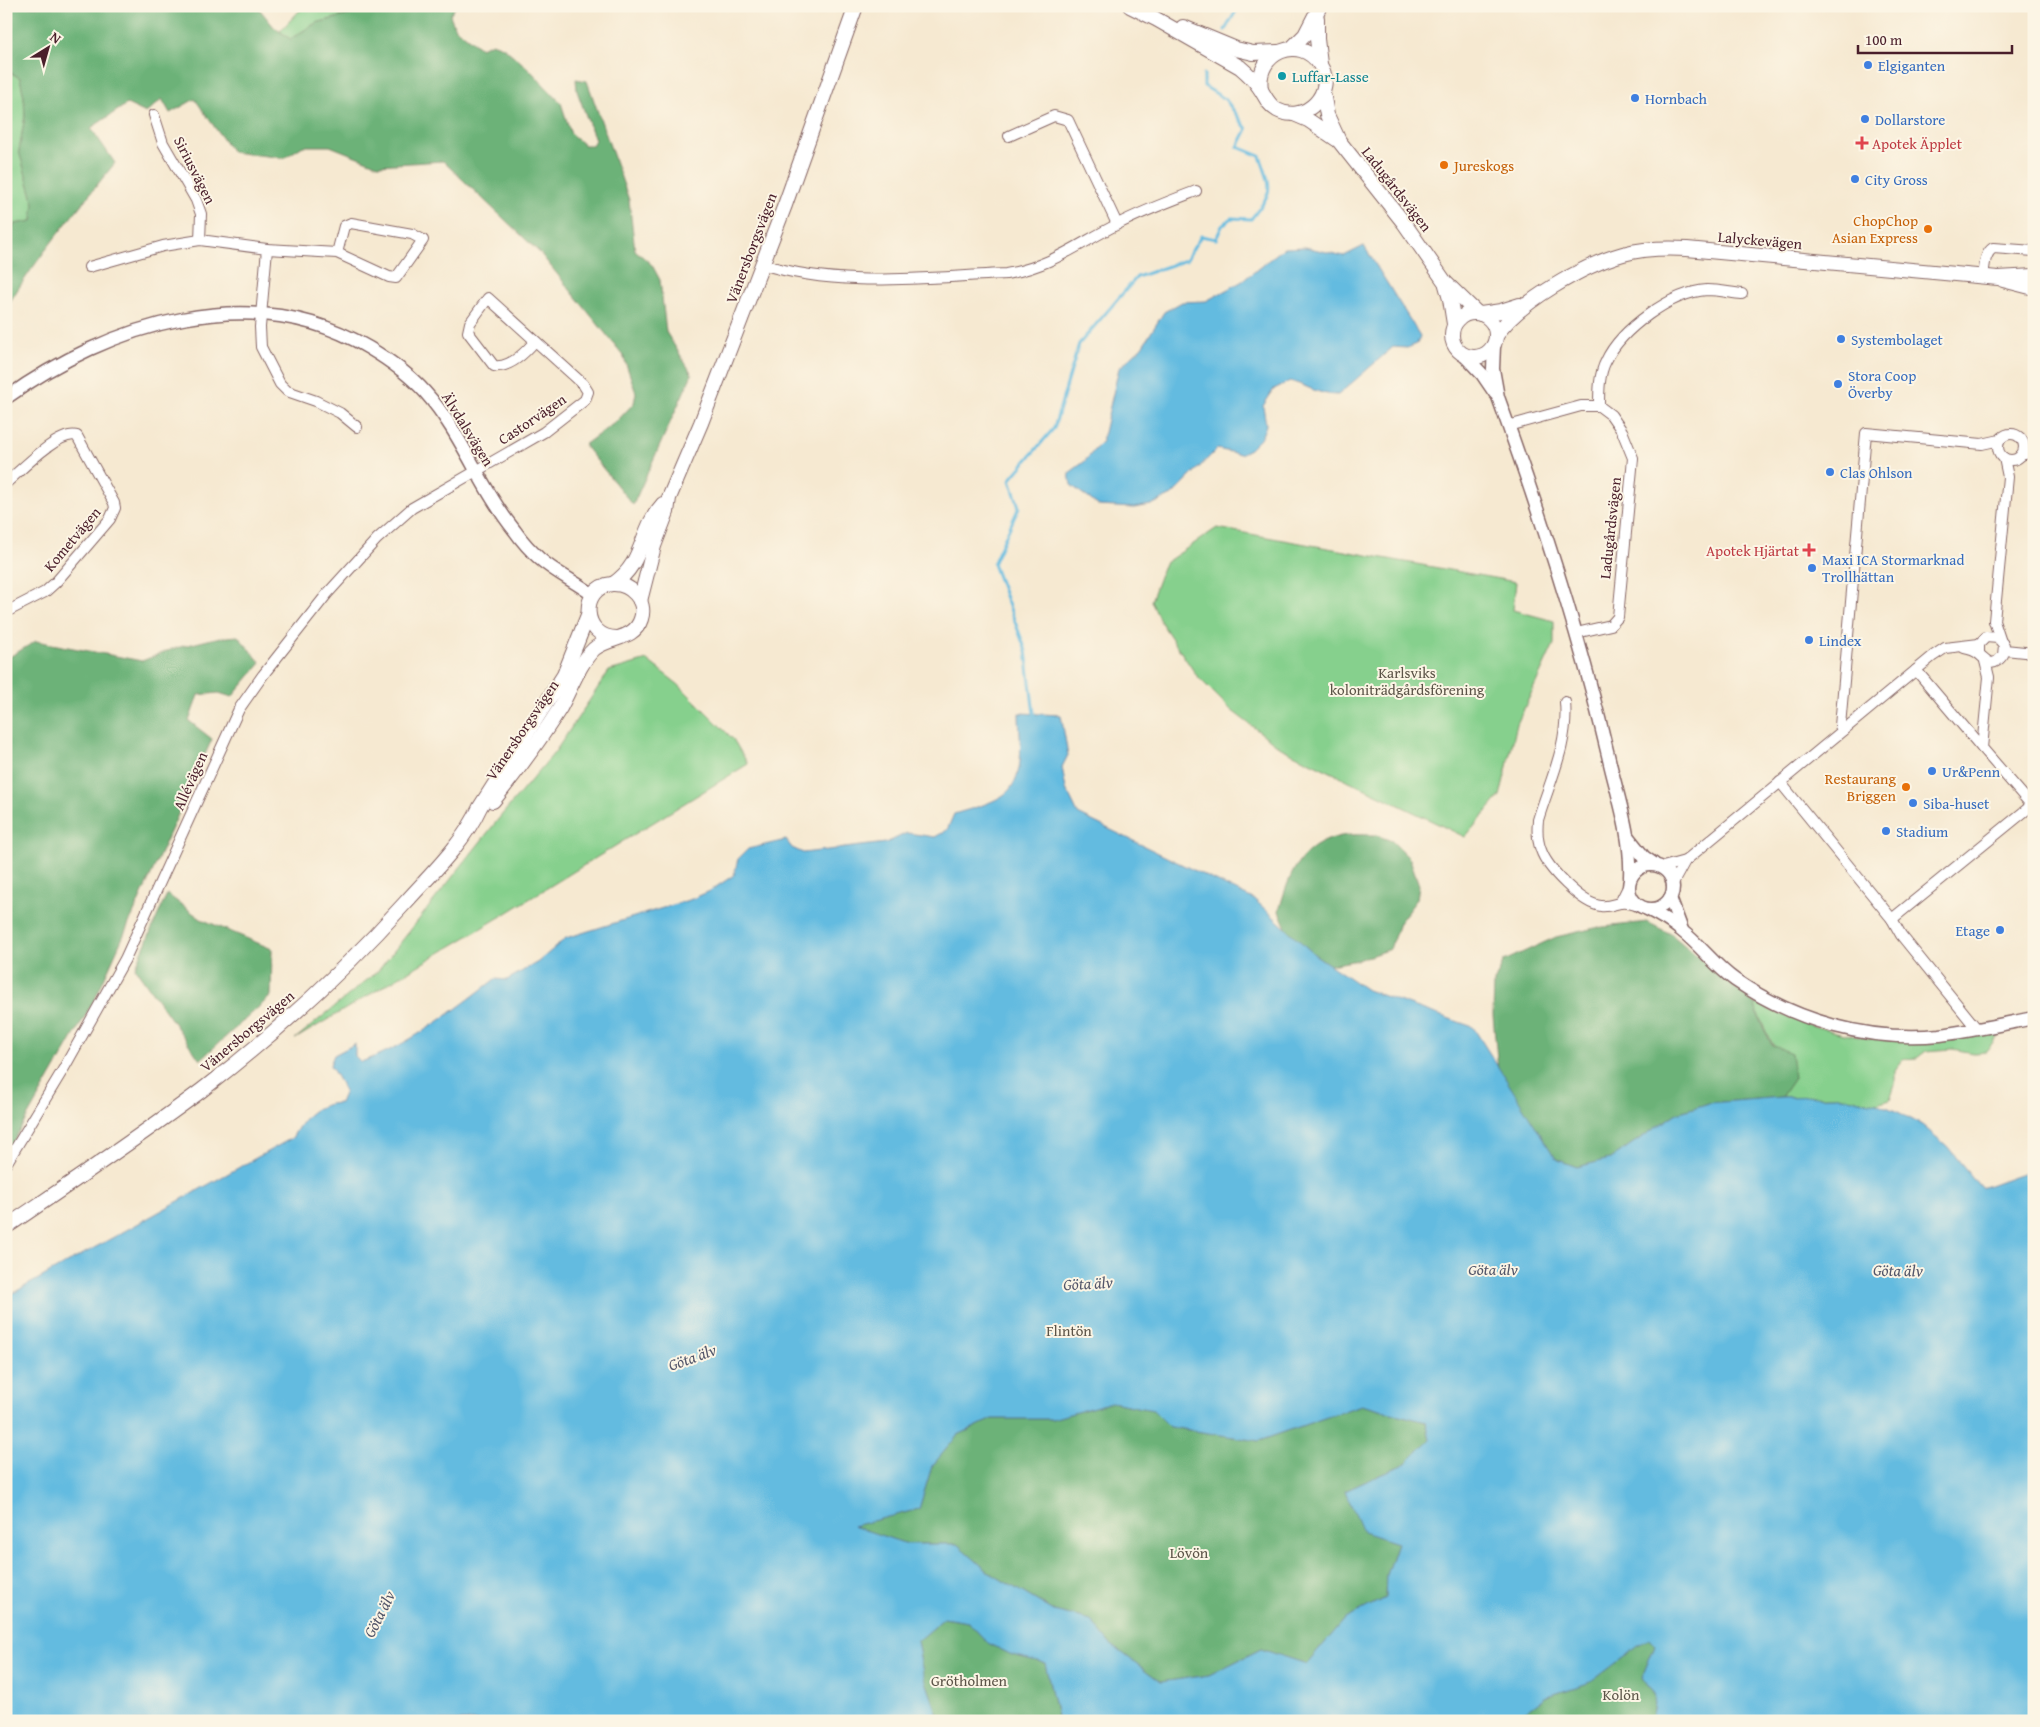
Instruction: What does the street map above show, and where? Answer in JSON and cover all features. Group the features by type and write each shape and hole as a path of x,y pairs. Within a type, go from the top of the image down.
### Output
{"main road":[{"name":"Vänersborgsvägen","path":"473,821 485,811 503,789 541,737 570,690 584,661 594,649 601,644 630,634 639,624 642,611 640,601 654,546 667,512 669,498 704,415 762,264 856,6"},
{"path":"1130,6 1227,58 1252,78 1275,109 1284,113 1294,114 1312,107 1323,92 1324,78 1317,39 1319,9"},
{"path":"1261,89 1261,75 1264,66 1270,58 1285,51 1305,35 1319,9"},
{"path":"1156,19 1185,27 1236,49 1252,53 1285,51 1310,54 1320,64"},
{"name":"Ladugårdsvägen","path":"1323,92 1327,115 1339,141 1404,223 1444,282 1494,324 1495,341"},
{"name":"Ladugårdsvägen","path":"1294,114 1322,128 1339,141"},
{"name":"Lalyckevägen","path":"1479,313 1501,311 1530,301 1602,262 1623,254 1657,249 1696,250 1998,278"},
{"path":"1998,278 2034,276"},
{"path":"1998,278 2012,284 2034,288"},
{"name":"Ladugårdsvägen","path":"1444,282 1450,299 1454,324 1451,336 1453,344 1464,355"},
{"name":"Lalyckevägen","path":"1495,341 1507,320 1530,301"},
{"path":"1454,324 1458,318 1465,314 1479,313"},
{"path":"1464,355 1481,356 1488,352 1495,341"},
{"name":"Vänersborgsvägen","path":"6,1227 202,1090 278,1028 320,990 382,928 439,867 473,821 564,675 588,615 589,604 593,595 600,588 613,584 622,578 632,568 644,537 660,508 669,498"},
{"path":"613,584 630,588 640,601"},
{"path":"588,615 598,632 607,637 617,638"}],"street":[{"name":"Siriusvägen","path":"154,115 163,143 196,200 201,214 200,240"},
{"path":"1009,136 1054,116 1068,120 1117,224"},
{"path":"762,264 802,275 850,280 1006,274 1027,270 1050,262 1117,224 1150,208 1196,191"},
{"path":"89,267 162,246 200,240 266,249 337,253 388,277 396,278 423,240 412,234 351,223 344,226 337,253"},
{"path":"1983,276 1988,251 1993,248 2034,250"},
{"path":"266,249 259,339 261,347 280,384 287,391 316,401 340,413 357,427"},
{"path":"1508,426 1582,406 1599,406 1601,376 1605,362 1619,340 1647,315 1688,294 1707,290 1742,294"},
{"name":"Castorvägen","path":"476,473 544,432 585,400 588,392 583,384 488,298 470,323 468,332 494,366 502,367 526,352 535,341"},
{"name":"Älvdalsvägen","path":"6,398 52,367 99,344 144,327 194,316 220,313 289,317 344,334 380,355 415,382 438,408 505,518 535,554 593,595"},
{"name":"Ladugårdsvägen","path":"1495,341 1493,369 1498,397 1556,564 1597,710 1628,837 1629,882"},
{"name":"Ladugårdsvägen","path":"1464,355 1486,378 1498,397"},
{"name":"Ladugårdsvägen","path":"1576,633 1611,625 1618,617 1633,458 1622,431 1610,415 1599,406"},
{"path":"1843,730 1840,726 1866,434 1982,444 2000,440 2006,435 2011,434 2017,436 2022,441 2034,445"},
{"name":"Kometvägen","path":"6,483 51,445 70,435 75,435 78,436 115,508 110,520 56,582 45,592 6,612"},
{"path":"1982,748 1988,676 1982,649 1994,621 2008,477 1998,446 2000,440"},
{"path":"2008,477 2024,449 2022,441"},
{"path":"1982,444 2010,460 2034,452"},
{"name":"Allévägen","path":"6,1164 64,1068 126,959 238,709 328,594 377,539 412,508 476,473"},
{"path":"1988,676 2005,650 1994,621"},
{"path":"1982,649 1993,636 2000,639"},
{"path":"1683,932 1677,921 1670,898 1673,883 1685,861 1945,648 1982,649"},
{"path":"1982,649 1990,662 1998,661"},
{"path":"2005,650 2034,652"},
{"path":"1892,919 2032,807 1916,670"},
{"path":"1565,702 1566,716 1563,744 1538,820 1537,832 1541,852 1555,871 1575,892 1586,900 1601,906 1614,905 1620,902 1643,907 1660,907 1670,898"},
{"path":"1780,782 1892,919 1901,935 1978,1029"},
{"name":"Ladugårdsvägen","path":"1628,837 1635,848 1658,866"},
{"path":"1620,902 1629,882 1640,867 1685,861"},
{"path":"1658,866 1670,874 1673,883"},
{"path":"1629,882 1632,900 1683,932 1715,963 1748,989 1779,1006 1820,1022 1864,1032 1891,1035 1940,1035 2034,1018"}],"green space":[{"path":"6,6 257,6 274,27 290,39 316,23 385,6 456,6 450,15 455,28 481,48 492,43 503,47 528,68 561,103 571,134 584,145 592,145 595,140 577,91 576,79 587,81 629,200 635,250 652,265 660,280 666,332 692,374 633,505 584,445 617,421 634,403 636,393 623,355 540,253 443,161 378,165 330,146 303,146 284,158 232,152 195,99 170,113 162,99 146,113 127,104 91,128 115,163 44,252 6,308 6,237 15,224 32,221 34,203 19,151 25,116 20,78 6,70"},
{"path":"304,6 385,6 316,23 290,39 280,31"},
{"path":"6,70 20,78 24,97 25,116 19,151 34,203 32,221 15,224 6,237"},
{"name":"Karlsviks koloniträdgårdsförening","path":"1217,528 1516,582 1513,610 1554,621 1554,644 1517,724 1500,796 1465,837 1281,748 1231,710 1197,676 1160,621 1151,601 1165,563"},
{"path":"238,636 261,663 232,697 219,693 198,695 189,721 212,739 95,999 6,1154 6,659 36,641 142,661 172,649 216,638"},
{"path":"647,660 679,685 733,739 748,764 505,914 295,1039 378,971 500,817 555,752 609,671"},
{"path":"1376,835 1392,841 1410,859 1419,885 1417,899 1399,923 1390,949 1358,960 1330,965 1314,954 1287,930 1279,911 1287,885 1298,863 1315,846 1341,836"},
{"path":"167,894 201,919 272,949 271,996 200,1060 135,968"},
{"path":"1647,922 1671,934 1754,1003 1772,1045 1791,1053 1794,1078 1781,1097 1709,1103 1677,1113 1610,1159 1577,1167 1556,1159 1498,1069 1493,1016 1494,982 1504,961 1556,937 1595,928"},
{"path":"1754,1003 1816,1027 1874,1039 1903,1041 1933,1040 1999,1030 1998,1037 1986,1052 1974,1053 1952,1049 1926,1051 1917,1058 1903,1059 1895,1070 1895,1084 1890,1099 1877,1103 1836,1096 1781,1097 1794,1078 1762,1024"},
{"name":"Lövön","path":"1112,1402 1153,1410 1170,1427 1259,1441 1361,1405 1426,1422 1430,1439 1406,1463 1345,1491 1364,1532 1397,1543 1386,1575 1385,1598 1346,1618 1307,1664 1261,1649 1209,1675 1161,1682 1109,1643 1091,1620 1054,1611 990,1573 957,1544 907,1544 852,1526 919,1509 932,1466 958,1435 992,1419 1052,1419"},
{"name":"Grötholmen","path":"944,1618 968,1622 988,1643 1012,1655 1045,1663 1058,1721 940,1721 923,1673 917,1641"},
{"name":"Kolön","path":"1649,1638 1655,1645 1642,1677 1655,1696 1651,1721 1512,1721 1545,1697 1591,1682"}],"water":[{"path":"1364,246 1420,336 1417,344 1407,348 1393,347 1338,395 1319,392 1290,381 1274,389 1263,406 1266,425 1261,438 1250,449 1240,454 1217,449 1172,495 1151,505 1134,508 1099,506 1071,485 1069,473 1084,462 1102,441 1119,368 1142,347 1164,312 1182,302 1206,301 1241,282 1284,248 1305,247 1344,256"},
{"name":"Göta älv","path":"1019,713 1061,715 1068,755 1062,767 1066,789 1078,814 1255,900 1314,954 1367,990 1473,1027 1556,1159 1577,1167 1610,1159 1677,1113 1709,1103 1781,1097 1836,1096 1877,1103 1922,1125 1947,1146 1981,1188 2034,1169 2034,1721 1651,1721 1655,1696 1642,1677 1655,1645 1649,1638 1591,1682 1545,1697 1512,1721 1058,1721 1045,1663 1012,1655 988,1643 968,1622 944,1618 917,1641 923,1673 940,1721 6,1721 6,1297 292,1138 306,1118 317,1109 340,1103 345,1091 330,1065 334,1055 355,1044 355,1056 361,1062 397,1046 448,1015 495,979 507,980 538,962 566,938 692,899 710,891 734,875 738,859 748,849 786,840 792,848 803,853 886,843 907,833 935,837 947,830 954,814 999,798 1010,789 1015,781 1020,762","holes":["1112,1402 1153,1410 1170,1427 1259,1441 1361,1405 1426,1422 1430,1439 1406,1463 1345,1491 1363,1532 1397,1543 1386,1575 1385,1598 1346,1618 1307,1664 1261,1649 1209,1675 1161,1682 1109,1643 1091,1620 1054,1611 990,1573 957,1544 907,1544 853,1526 919,1509 932,1466 958,1435 992,1419 1052,1419"]}],"waterway":[{"path":"1225,30 1239,6"},
{"path":"1248,6 1269,6"},
{"path":"1034,714 1026,651 993,564 1019,507 1010,480 1054,428 1079,344 1137,277 1186,260 1201,236 1216,239 1222,226 1231,218 1251,219 1264,202 1269,189 1260,156 1238,147 1247,129 1225,99 1204,86 1204,74"}],"place":[{"name":"Elgiganten","path":"1868,65"},
{"name":"Luffar-Lasse","path":"1282,76"},
{"name":"Hornbach","path":"1635,98"},
{"name":"Dollarstore","path":"1865,119"},
{"name":"Apotek Äpplet","path":"1862,143"},
{"name":"Jureskogs","path":"1444,165"},
{"name":"City Gross","path":"1855,179"},
{"name":"ChopChop Asian Express","path":"1928,229"},
{"name":"Systembolaget","path":"1841,339"},
{"name":"Stora Coop Överby","path":"1838,384"},
{"name":"Clas Ohlson","path":"1830,472"},
{"name":"Apotek Hjärtat","path":"1809,550"},
{"name":"Maxi ICA Stormarknad Trollhättan","path":"1812,568"},
{"name":"Lindex","path":"1809,640"},
{"name":"Ur&Penn","path":"1932,771"},
{"name":"Restaurang Briggen","path":"1906,787"},
{"name":"Siba-huset","path":"1913,803"},
{"name":"Stadium","path":"1886,831"},
{"name":"Etage","path":"2000,930"}],"park label":[{"name":"Flintön","path":"1069,1330"}]}
